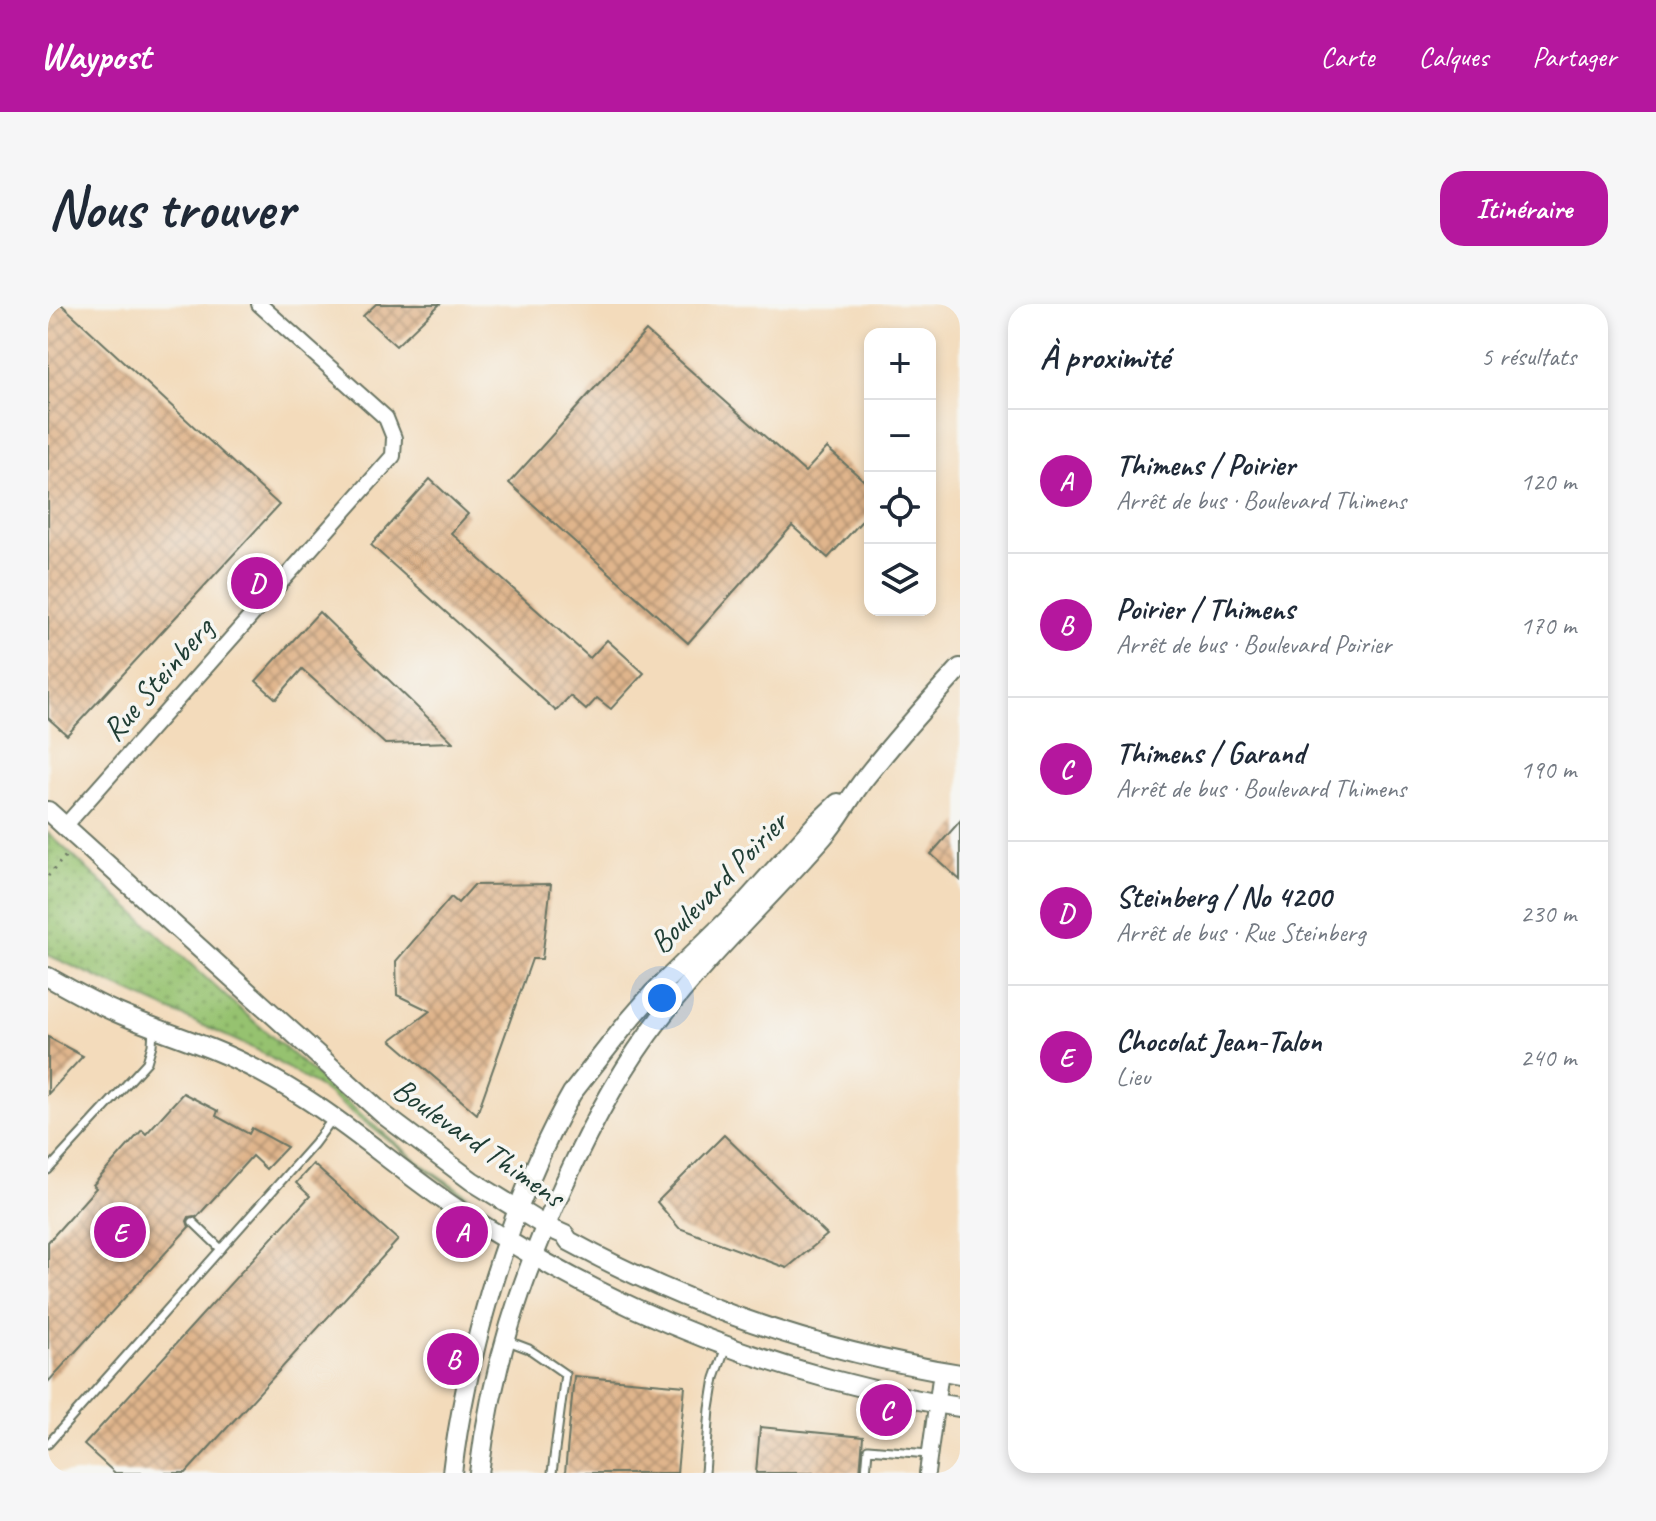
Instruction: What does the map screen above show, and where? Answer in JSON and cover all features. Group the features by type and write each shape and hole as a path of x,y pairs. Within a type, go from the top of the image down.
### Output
{"street":[{"name":"Rue Steinberg","path":"65,826 393,456 394,438 386,418 259,304"},
{"name":"Boulevard Poirier","path":"452,1473 470,1365 481,1320 517,1209 544,1144 572,1093 654,992 748,899 814,826 864,779 960,668"},
{"name":"Boulevard Poirier","path":"479,1473 490,1400 504,1339 545,1226 600,1110 650,1030 702,968 827,833 864,779"},
{"name":"Boulevard Thimens","path":"48,811 384,1115 461,1174 517,1209 565,1235 569,1241 688,1299 787,1334 857,1354 960,1374"},
{"name":"Boulevard Thimens","path":"48,977 94,1003 216,1051 300,1094 435,1194 533,1256 610,1298 726,1347 821,1376 960,1407"},
{"path":"927,1473 941,1371"}],"lane":[{"path":"48,1170 147,1062 153,1027"},
{"path":"48,1444 314,1144 334,1117"},
{"path":"193,1222 221,1249"},
{"path":"504,1339 529,1349 565,1374 552,1473"},
{"path":"705,1473 715,1378 726,1347"},
{"path":"866,1473 868,1449 928,1454"}],"path":[{"path":"48,876 72,849"}],"green space":[{"path":"48,833 232,1002 362,1115 421,1164 486,1208 485,1211 423,1167 322,1089 257,1050 48,955"}],"building":[{"path":"48,304 61,304 279,505 67,735 48,718"},
{"path":"376,304 440,304 396,346 363,316"},
{"path":"646,331 805,472 827,448 864,481 864,519 828,558 792,526 688,643 509,483"},
{"path":"430,479 468,514 451,533 590,658 607,640 644,673 611,709 597,698 586,710 570,696 556,711 371,545"},
{"path":"319,612 453,742 385,744 302,669 276,699 256,681"},
{"path":"960,821 960,880 931,854"},
{"path":"551,884 542,959 532,959 477,1114 391,1040 430,1011 397,995 396,961 451,897 458,903 474,885"},
{"path":"48,1037 83,1056 48,1094"},
{"path":"183,1093 218,1111 216,1116 249,1134 252,1128 287,1147 266,1169 252,1156 197,1217 189,1217 189,1227 48,1382 48,1242 142,1130 146,1134"},
{"path":"724,1135 827,1235 787,1268 679,1228 657,1202"},
{"path":"313,1164 398,1240 186,1473 115,1473 84,1445 310,1196 296,1183"},
{"path":"574,1376 685,1386 677,1473 565,1473"},
{"path":"760,1427 863,1437 860,1473 756,1473"}],"place":[{"name":"Steinberg / No 4200","path":"257,583"},
{"name":"Chocolat Jean-Talon","path":"120,1232"},
{"name":"Thimens / Poirier","path":"462,1232"},
{"name":"Poirier / Thimens","path":"453,1359"},
{"name":"Thimens / Garand","path":"886,1410"}]}
